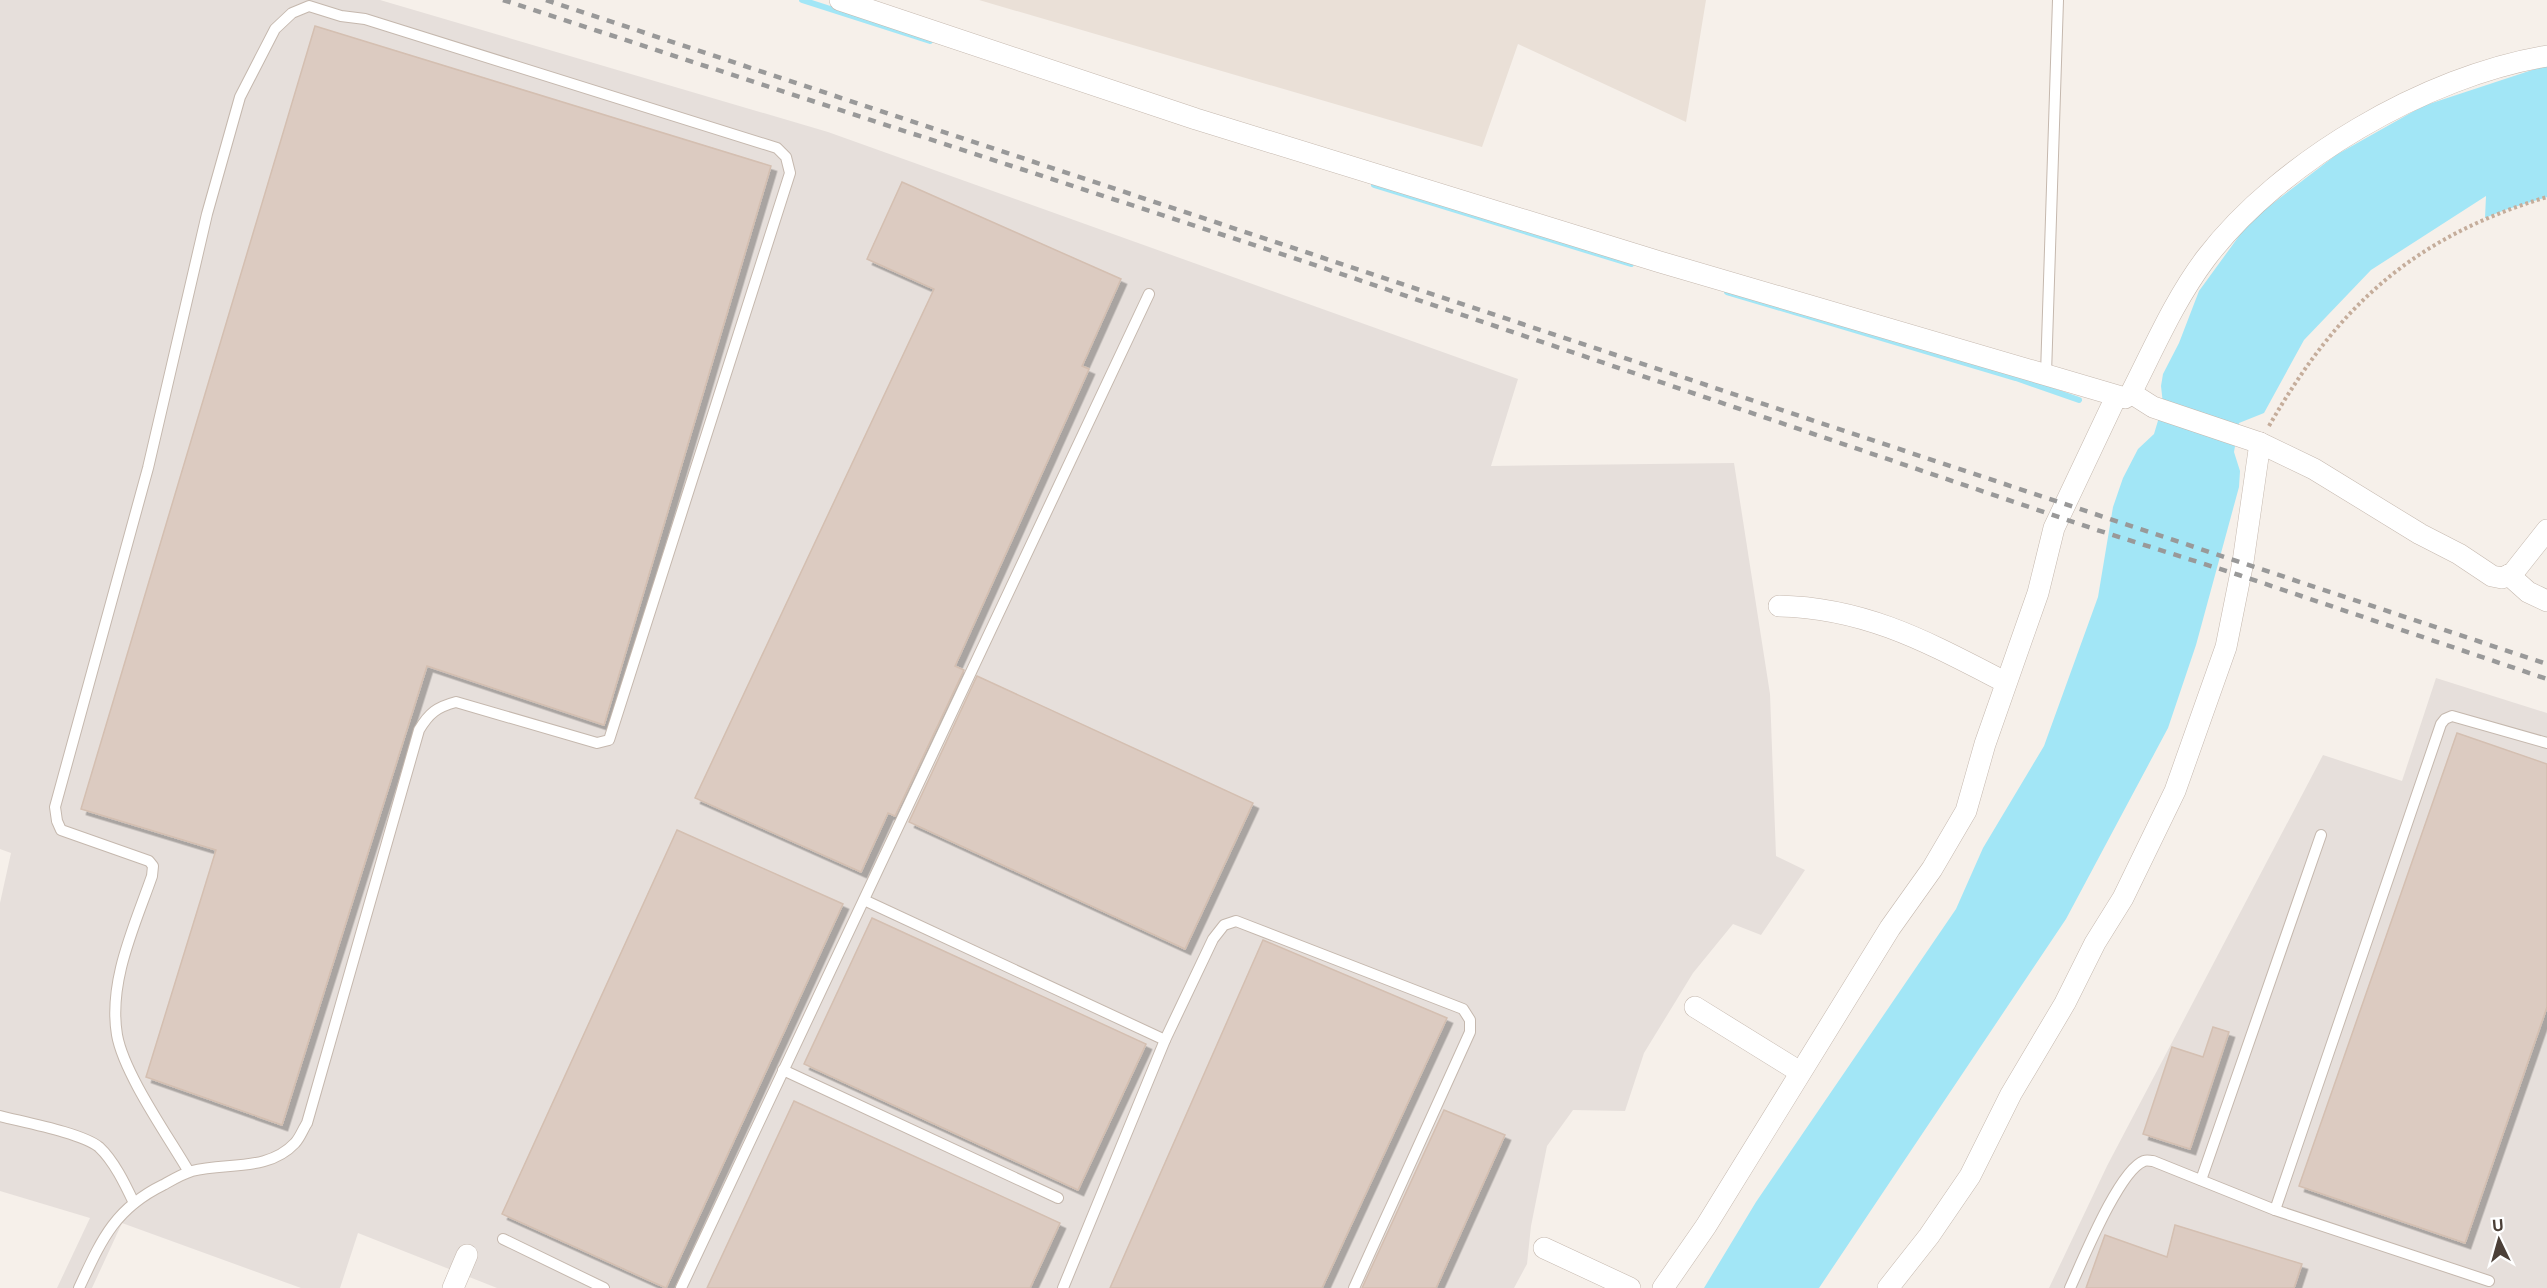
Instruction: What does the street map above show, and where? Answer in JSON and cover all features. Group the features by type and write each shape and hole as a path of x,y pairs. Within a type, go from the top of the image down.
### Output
{"street":[{"path":"840,0 1196,119 1660,262 2124,395 2253,440 2314,469 2411,528 2459,554 2492,576 2502,578 2509,575 2521,564 2547,530"},
{"path":"1663,1288 1706,1226 1890,928 1932,869 1966,812 2005,682 2038,593 2058,517 2124,395 2205,259 2235,224 2286,176 2379,117 2436,88 2476,73 2547,56"},
{"path":"1888,1288 1929,1236 1970,1176 2011,1094 2065,1003 2095,943 2123,898 2175,790 2226,647 2243,562 2253,440"},
{"path":"2509,575 2528,592 2547,601"},
{"path":"1779,606 1812,607 1885,624 2005,682"},
{"path":"1695,1007 1800,1072"},
{"path":"1544,1248 1630,1288"},
{"path":"453,1288 467,1255"}],"lane":[{"path":"2046,374 2058,0"},
{"path":"79,1288 110,1227 145,1194 189,1172 212,1166 254,1165 275,1157 295,1143 307,1123 419,730 428,715 440,706 456,702 597,743 609,740 790,173 786,157 777,148 387,26 309,6 292,13 275,29 240,97 207,214 148,468 55,807 61,830 149,861 153,866 152,876 125,953 116,997 117,1035 125,1060 142,1093 189,1172"},
{"path":"681,1288 1149,294"},
{"path":"2275,1210 2441,724 2452,716 2547,743"},
{"path":"2201,1180 2321,835"},
{"path":"864,900 1165,1040"},
{"path":"1063,1288 1165,1040 1213,939 1224,925 1236,921 1463,1009 1470,1020 1470,1032 1354,1288"},
{"path":"783,1070 1058,1198"},
{"path":"0,1116 69,1134 99,1148 122,1179 134,1203"},
{"path":"2070,1288 2118,1188 2144,1161 2153,1161 2275,1210 2489,1281"},
{"path":"503,1239 604,1288"}],"path":[{"path":"2253,440 2320,346 2345,316 2385,280 2428,248 2462,228 2505,210 2547,197"}],"shaded area":[{"path":"0,0 380,0 828,132 1518,379 1491,466 1734,463 1770,694 1776,856 1805,870 1761,935 1733,924 1693,973 1644,1053 1625,1111 1573,1110 1547,1146 1531,1226 1527,1264 1514,1288 497,1288 358,1233 340,1288 301,1288 122,1223 92,1288 57,1288 90,1218 0,1191 0,903 11,853 0,849"},
{"path":"979,0 1706,0 1686,122 1518,44 1482,147"},
{"path":"2436,678 2547,713 2547,1288 2049,1288 2107,1166 2323,755 2402,781"}],"water":[{"path":"2547,65 2547,197 2485,218 2486,196 2371,270 2304,340 2264,413 2239,423 2234,452 2240,471 2239,487 2196,645 2168,728 2066,919 1819,1288 1704,1288 1756,1202 1956,909 1983,848 2044,746 2098,597 2113,507 2123,478 2138,449 2154,434 2163,404 2161,386 2163,374 2179,343 2199,291 2250,221 2336,155 2423,106"}],"building":[{"path":"315,26 771,166 604,725 427,666 282,1125 146,1077 216,850 81,809"},
{"path":"902,182 1121,279 1082,366 1089,369 955,666 964,670 895,816 888,813 861,872 695,798 934,289 867,259"},
{"path":"977,676 1253,803 1185,949 909,822"},
{"path":"2457,733 2547,764 2547,1007 2465,1243 2299,1186"},
{"path":"677,830 843,904 666,1288 502,1214"},
{"path":"872,918 1146,1044 1078,1190 804,1064"},
{"path":"1263,940 1447,1018 1322,1288 1110,1288"},
{"path":"2213,1027 2229,1032 2190,1149 2143,1134 2172,1047 2203,1057"},
{"path":"794,1101 1060,1223 1030,1288 707,1288"},
{"path":"1444,1110 1505,1135 1436,1288 1362,1288"},
{"path":"2175,1225 2302,1264 2294,1288 2086,1288 2105,1235 2167,1257"}],"waterway":[{"path":"802,0 930,41"},
{"path":"1374,185 1631,264"},
{"path":"1727,292 2016,378 2079,400"}],"railway":[{"path":"503,0 1306,262 2097,530 2239,575 2547,679"},
{"path":"546,0 2547,664"}]}
